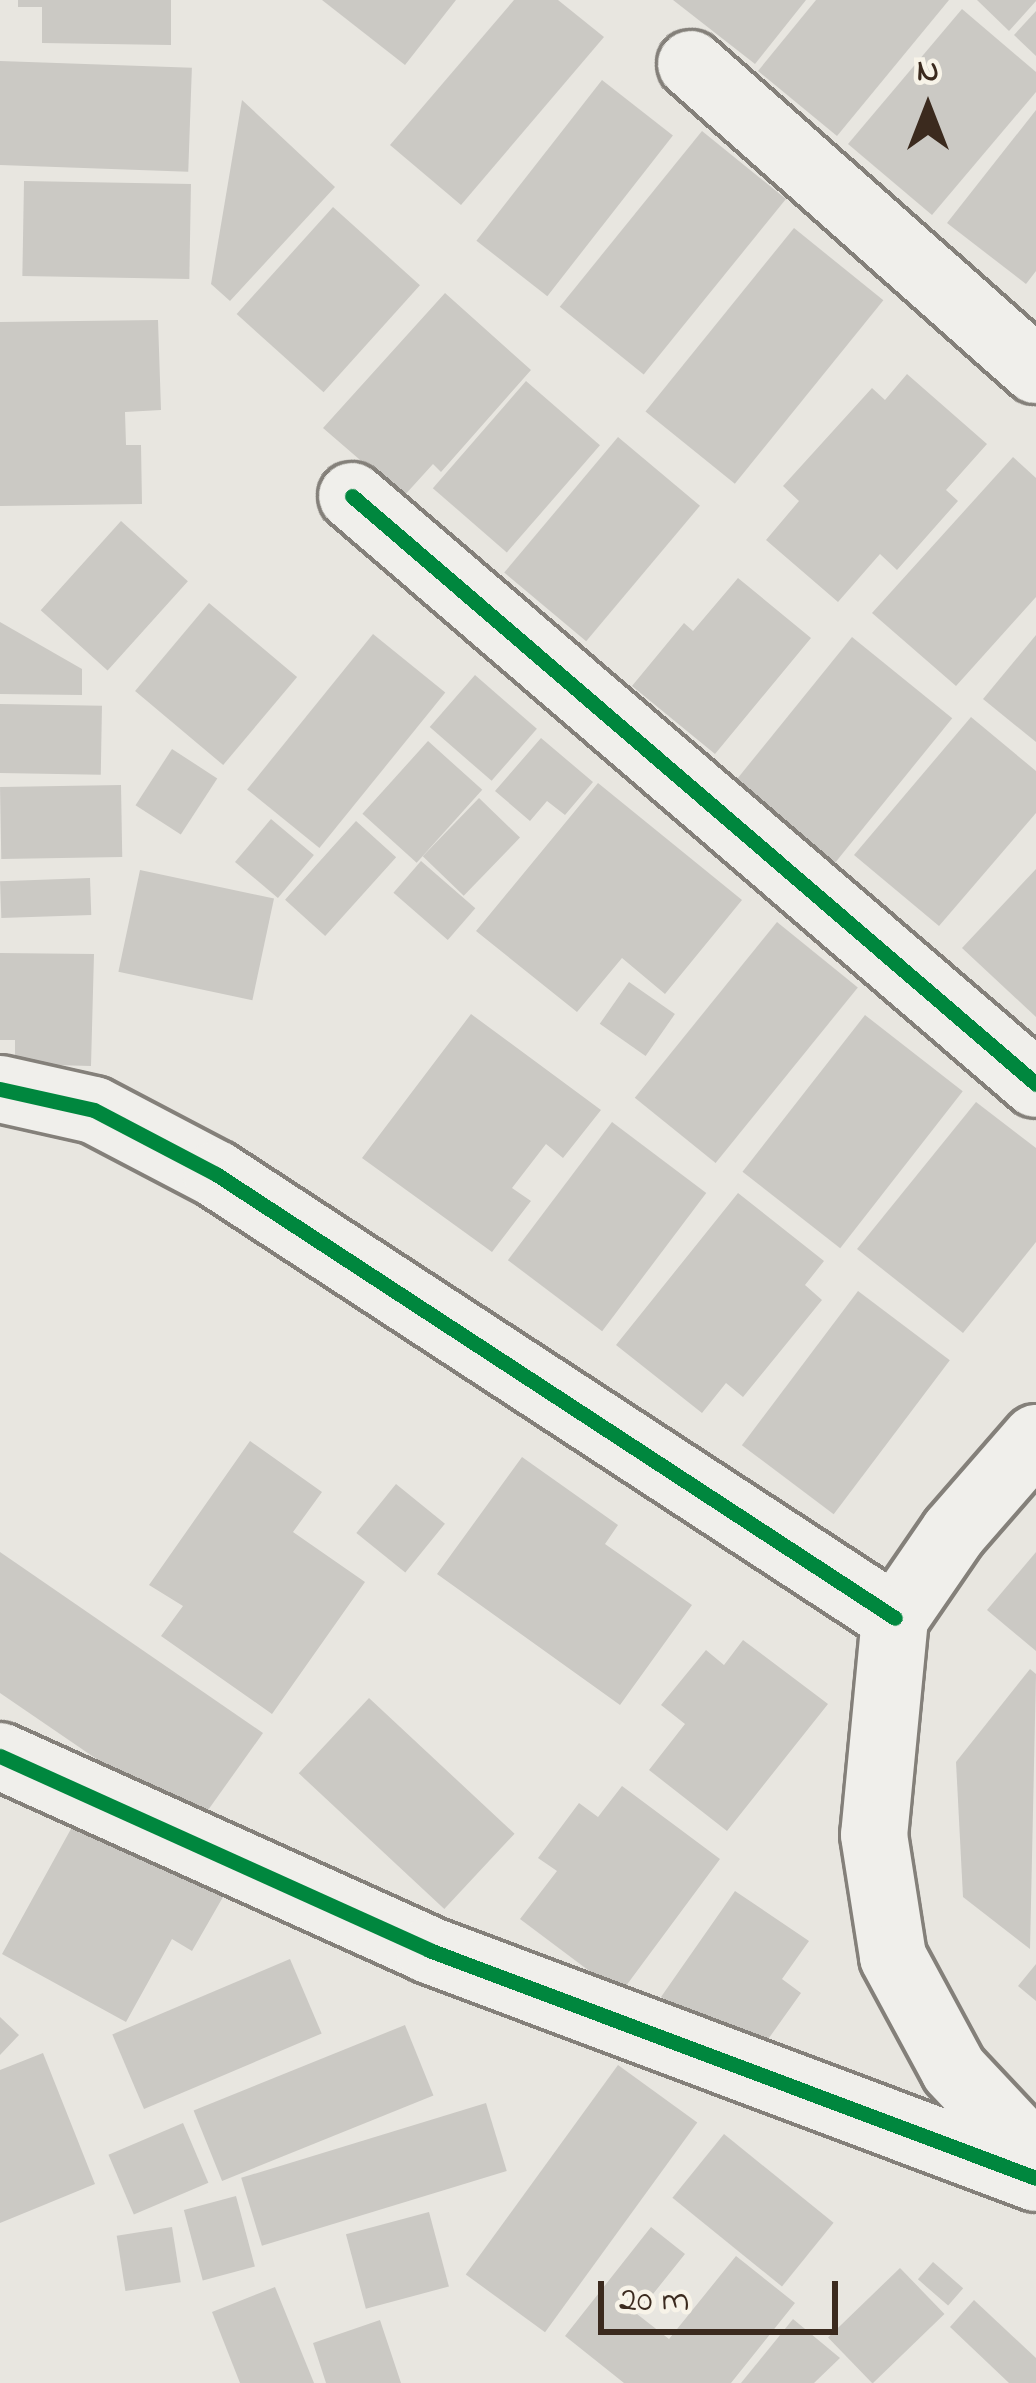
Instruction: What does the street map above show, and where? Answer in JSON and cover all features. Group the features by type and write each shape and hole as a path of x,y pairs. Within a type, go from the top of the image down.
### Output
{"street":[{"path":"691,64 1036,370"},
{"path":"352,496 1036,1084"},
{"path":"0,1089 94,1110 216,1174 895,1618"},
{"path":"1036,1438 954,1532 895,1618 874,1835 893,1957 954,2070 1036,2156"},
{"path":"0,1756 429,1950 1036,2178"}],"building":[{"path":"18,0 171,0 171,45 42,43 42,7 18,7"},
{"path":"322,0 456,0 405,65"},
{"path":"514,0 558,0 604,37 461,205 390,145"},
{"path":"673,0 806,0 755,64"},
{"path":"816,0 949,0 837,136 758,71"},
{"path":"977,0 1036,0 1036,1 1009,31"},
{"path":"962,9 1036,72 1036,92 932,215 848,144"},
{"path":"1036,11 1036,56 1014,35"},
{"path":"0,61 192,68 188,172 0,165"},
{"path":"602,80 673,135 547,296 476,241"},
{"path":"242,100 335,187 230,301 211,284"},
{"path":"1036,110 1036,271 1026,284 947,223"},
{"path":"702,131 786,199 644,375 560,307"},
{"path":"24,181 191,184 189,279 22,276"},
{"path":"333,207 420,285 324,392 237,314"},
{"path":"794,228 883,300 735,484 645,411"},
{"path":"445,293 531,370 441,472 433,464 403,497 323,428"},
{"path":"158,320 161,410 125,412 126,445 141,445 142,504 0,506 0,322"},
{"path":"907,374 987,444 946,490 958,501 897,570 880,554 838,602 766,540 799,501 783,486 872,388 885,400"},
{"path":"526,381 600,445 507,552 433,488"},
{"path":"618,437 700,506 586,641 504,573"},
{"path":"1013,457 1036,478 1036,597 956,686 872,613"},
{"path":"121,521 188,581 108,670 41,610"},
{"path":"738,578 811,638 715,754 632,686 684,623 693,631"},
{"path":"209,603 297,677 223,765 135,691"},
{"path":"0,622 82,669 82,695 0,694"},
{"path":"373,634 445,693 319,848 247,789"},
{"path":"1036,635 1036,742 983,699"},
{"path":"852,637 952,718 833,865 733,784"},
{"path":"475,675 537,729 492,781 430,727"},
{"path":"0,704 102,706 101,775 0,773"},
{"path":"971,717 1036,771 1036,813 939,926 854,855"},
{"path":"541,738 593,782 565,815 547,801 530,821 495,791"},
{"path":"428,741 482,790 417,863 362,814"},
{"path":"172,749 217,778 181,835 136,805"},
{"path":"598,783 742,900 665,994 622,958 577,1012 476,931"},
{"path":"121,785 122,857 1,859 0,787"},
{"path":"479,798 520,838 464,896 423,856"},
{"path":"271,819 314,855 278,898 235,862"},
{"path":"356,821 396,857 325,936 285,900"},
{"path":"421,861 475,908 448,940 393,893"},
{"path":"1036,869 1036,1017 962,948"},
{"path":"140,870 274,898 252,1000 118,972"},
{"path":"90,878 91,915 1,918 0,881"},
{"path":"777,922 858,987 716,1163 635,1098"},
{"path":"0,953 94,954 91,1066 15,1064 15,1040 0,1040"},
{"path":"629,982 675,1014 646,1056 600,1024"},
{"path":"471,1014 601,1110 563,1158 546,1144 512,1188 531,1201 492,1252 362,1158"},
{"path":"865,1015 963,1091 840,1248 742,1172"},
{"path":"976,1102 1036,1148 1036,1242 963,1333 857,1249"},
{"path":"612,1122 706,1193 602,1331 508,1260"},
{"path":"738,1193 824,1261 805,1285 822,1300 743,1397 726,1383 702,1413 616,1345"},
{"path":"858,1291 950,1360 834,1514 742,1445"},
{"path":"250,1441 322,1492 293,1532 365,1582 272,1714 161,1636 183,1606 149,1585"},
{"path":"522,1457 618,1525 605,1544 692,1605 620,1705 437,1574"},
{"path":"396,1484 445,1524 405,1573 356,1533"},
{"path":"0,1552 263,1733 196,1827 0,1693"},
{"path":"1036,1552 1036,1651 987,1610"},
{"path":"743,1640 828,1704 727,1831 649,1770 685,1724 661,1705 706,1650 724,1665"},
{"path":"1030,1669 1036,1674 1030,1949 963,1897 956,1762"},
{"path":"369,1698 515,1834 444,1909 299,1773"},
{"path":"622,1786 720,1859 620,1994 520,1919 557,1871 538,1858 579,1803 598,1817"},
{"path":"77,1818 223,1897 192,1951 172,1939 126,2022 2,1954"},
{"path":"735,1891 809,1941 782,1979 801,1993 754,2059 661,1997"},
{"path":"290,1959 322,2034 144,2109 112,2034"},
{"path":"1036,1964 1036,2001 1018,1986"},
{"path":"0,2017 19,2035 0,2055"},
{"path":"405,2025 433,2095 222,2181 194,2110"},
{"path":"43,2053 95,2184 0,2223 0,2070"},
{"path":"618,2065 697,2123 545,2332 466,2275"},
{"path":"486,2103 507,2171 262,2246 241,2178"},
{"path":"183,2123 208,2183 134,2214 108,2155"},
{"path":"724,2134 834,2223 782,2286 672,2198"},
{"path":"236,2196 255,2267 203,2280 184,2210"},
{"path":"429,2212 449,2286 366,2309 346,2234"},
{"path":"172,2227 181,2282 125,2291 117,2236"},
{"path":"651,2227 685,2254 637,2314 669,2339 736,2256 795,2303 731,2383 624,2383 565,2336"},
{"path":"933,2262 963,2288 948,2306 918,2279"},
{"path":"900,2268 944,2314 873,2383 828,2337"},
{"path":"275,2287 314,2383 240,2383 212,2312"},
{"path":"974,2300 1036,2358 1036,2383 1009,2383 950,2327"},
{"path":"793,2319 840,2358 814,2383 741,2383"},
{"path":"380,2320 401,2383 326,2383 313,2343"}],"cycle path":[{"path":"352,496 1036,1084"},
{"path":"0,1089 94,1110 216,1174 895,1618"},
{"path":"0,1756 429,1950 1036,2178"}]}
